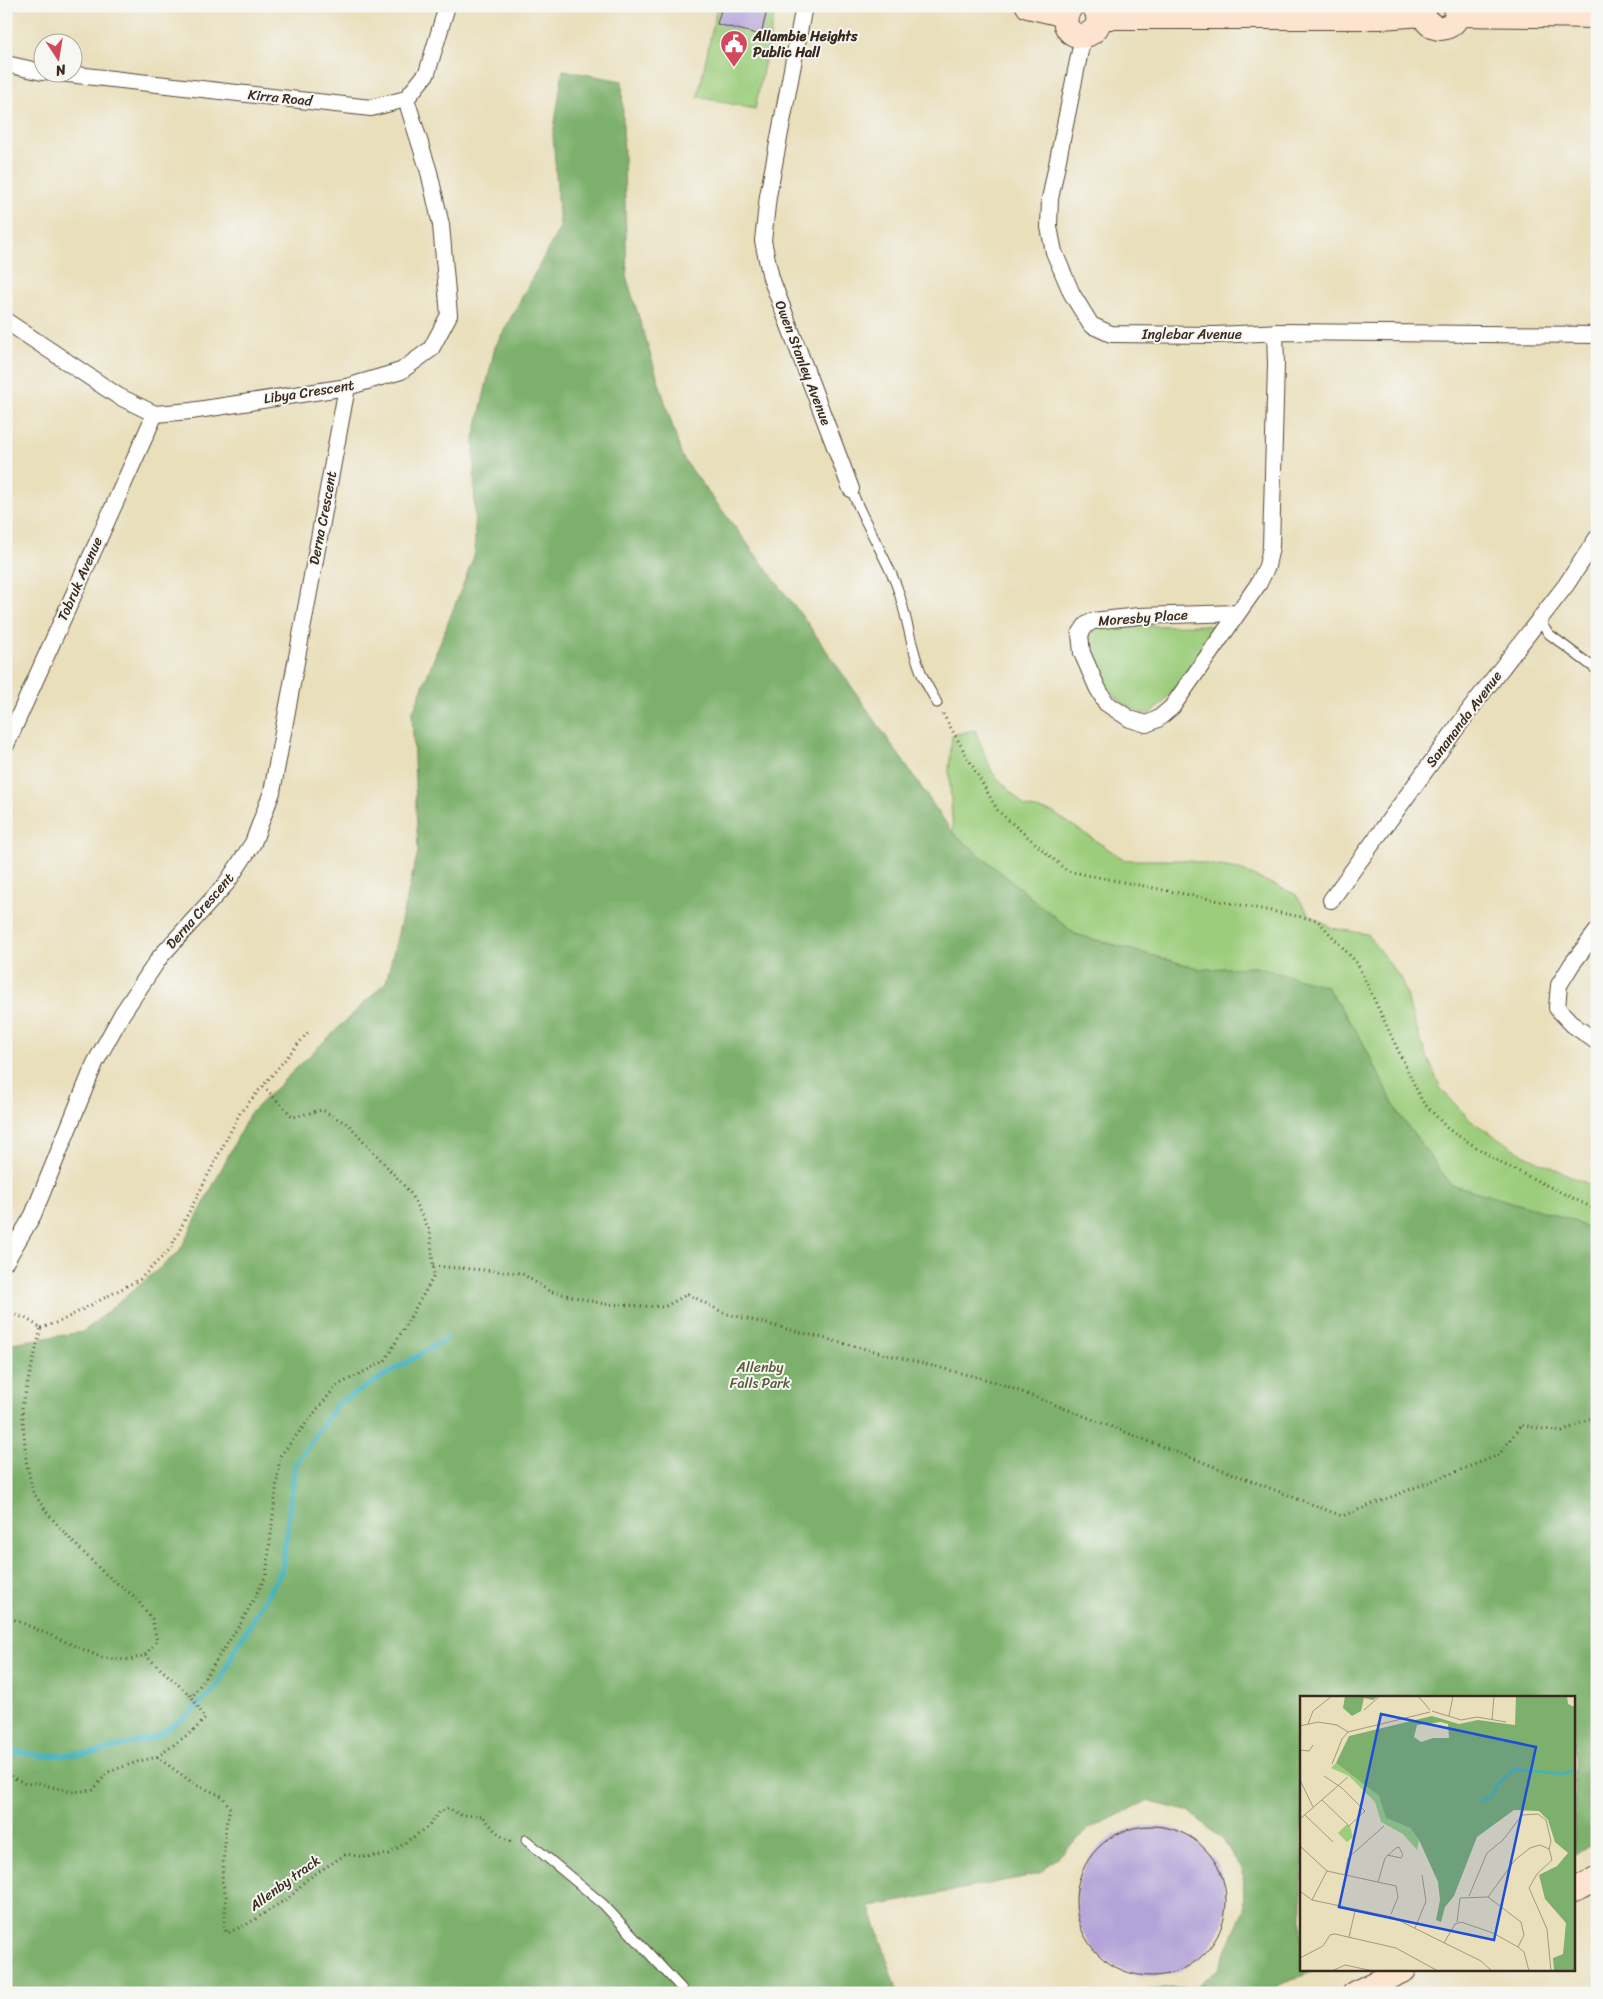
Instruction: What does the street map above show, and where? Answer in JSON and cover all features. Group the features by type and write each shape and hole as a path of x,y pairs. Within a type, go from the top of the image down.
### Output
{"main road":[{"path":"1028,6 1068,11 1065,20 1069,30 1083,36 1088,35 1096,28 1096,12 1380,17 1424,10 1425,19 1433,27 1444,29 1453,24 1457,10 1597,16"},
{"path":"1576,1889 1597,1879"},
{"path":"1355,1993 1400,1972"}],"street":[{"path":"406,99 427,73 447,6"},
{"name":"Owen Stanley Avenue","path":"804,6 768,196 763,241 771,278 851,489"},
{"name":"Inglebar Avenue","path":"1083,36 1050,199 1049,228 1054,252 1072,294 1091,325 1111,334 1216,335 1275,332 1597,335"},
{"path":"6,64 32,70"},
{"name":"Kirra Road","path":"82,76 371,108 406,99"},
{"name":"Libya Crescent","path":"155,414 191,411 347,387 401,371 430,349 449,315 441,224 429,172 406,99"},
{"path":"6,321 118,396 155,414"},
{"name":"Moresby Place","path":"1238,613 1139,616 1093,621 1086,625 1080,634 1082,653 1096,688 1106,703 1130,719 1146,724 1158,719 1172,707 1238,613 1259,583 1267,566 1271,547 1276,364 1275,332"},
{"name":"Derna Crescent","path":"6,1261 33,1215 94,1063 122,1014 160,957 226,884 253,843 272,792 347,387"},
{"name":"Tobruk Avenue","path":"6,745 155,414"},
{"name":"Sanananda Avenue","path":"1331,900 1477,700 1566,585 1597,538"},
{"path":"1597,931 1572,964 1559,986 1557,1008 1573,1025 1597,1042"}],"lane":[{"name":"Owen Stanley Avenue","path":"851,489 860,512 877,540 896,585 905,610 921,672 937,703"},
{"path":"1539,621 1549,634 1597,670"},
{"path":"526,1840 604,1904 682,1989"}],"path":[{"path":"937,703 998,811 1067,871 1317,920 1357,963 1422,1101 1448,1129 1501,1164 1597,1210"},
{"path":"41,1328 61,1321 140,1280 170,1249 240,1113 310,1031"},
{"path":"192,1697 241,1623 266,1576 280,1456 336,1386 385,1361 434,1276 430,1231 409,1191 349,1124 322,1110 293,1117 263,1086"},
{"path":"433,1266 521,1273 549,1291 604,1304 664,1307 688,1294 724,1312 996,1382 1342,1516 1499,1455 1522,1425 1562,1432 1597,1415"},
{"path":"6,1313 25,1318 41,1328"},
{"path":"6,1616 102,1658 130,1660 145,1654 157,1641 152,1619 135,1597 103,1572 73,1542 48,1514 33,1492 26,1460 22,1407 41,1328"},
{"path":"6,1774 26,1784 38,1783 72,1792 93,1790 108,1772 157,1757 194,1730 205,1719 192,1697 145,1654"},
{"name":"Allenby track","path":"157,1757 196,1785 222,1796 230,1808 226,1825 222,1880 226,1896 224,1928 227,1933 246,1925 291,1896 306,1880 346,1854 365,1857 389,1854 429,1826 439,1812 448,1808 462,1815 483,1816 490,1826 507,1841 524,1845 526,1840"}],"green space":[{"name":"Allambie Heights Public Hall","path":"717,6 776,6 755,109 698,97"},
{"name":"Allenby Falls Park","path":"563,70 622,81 627,279 682,457 808,624 953,833 1075,934 1201,969 1256,967 1326,986 1359,1035 1398,1113 1450,1184 1569,1219 1597,1233 1597,1843 1576,1852 1576,1696 1300,1696 1300,1972 1310,1972 1266,1993 1114,1993 1196,1986 1217,1971 1244,1910 1243,1871 1223,1840 1190,1812 1147,1801 1089,1829 1039,1874 870,1907 898,1993 6,1993 6,1344 83,1332 179,1252 250,1113 386,982 418,852 412,714 475,554 474,438 495,347 560,227 553,135"},
{"path":"1213,626 1215,631 1163,703 1149,714 1136,711 1125,704 1107,686 1095,662 1087,636 1093,630 1100,627"},
{"path":"975,730 992,772 1025,807 1052,812 1125,860 1184,860 1238,869 1295,894 1311,916 1332,928 1367,934 1401,979 1420,1040 1441,1089 1471,1121 1525,1155 1597,1188 1597,1233 1569,1219 1450,1184 1398,1113 1359,1035 1256,967 1201,969 1075,934 953,833 949,770 952,735"}],"building":[{"path":"722,6 768,6 761,35 717,24"},
{"path":"1151,1826 1180,1832 1204,1848 1220,1872 1226,1901 1220,1930 1204,1954 1180,1970 1151,1976 1122,1970 1098,1954 1082,1930 1076,1901 1082,1872 1098,1848 1122,1832"}],"waterway":[{"path":"6,1750 44,1756 94,1753 155,1737 189,1714 218,1685 235,1650 282,1570 295,1465 337,1404 446,1339"}],"place":[{"name":"Allambie Heights Public Hall","path":"734,68"}]}
